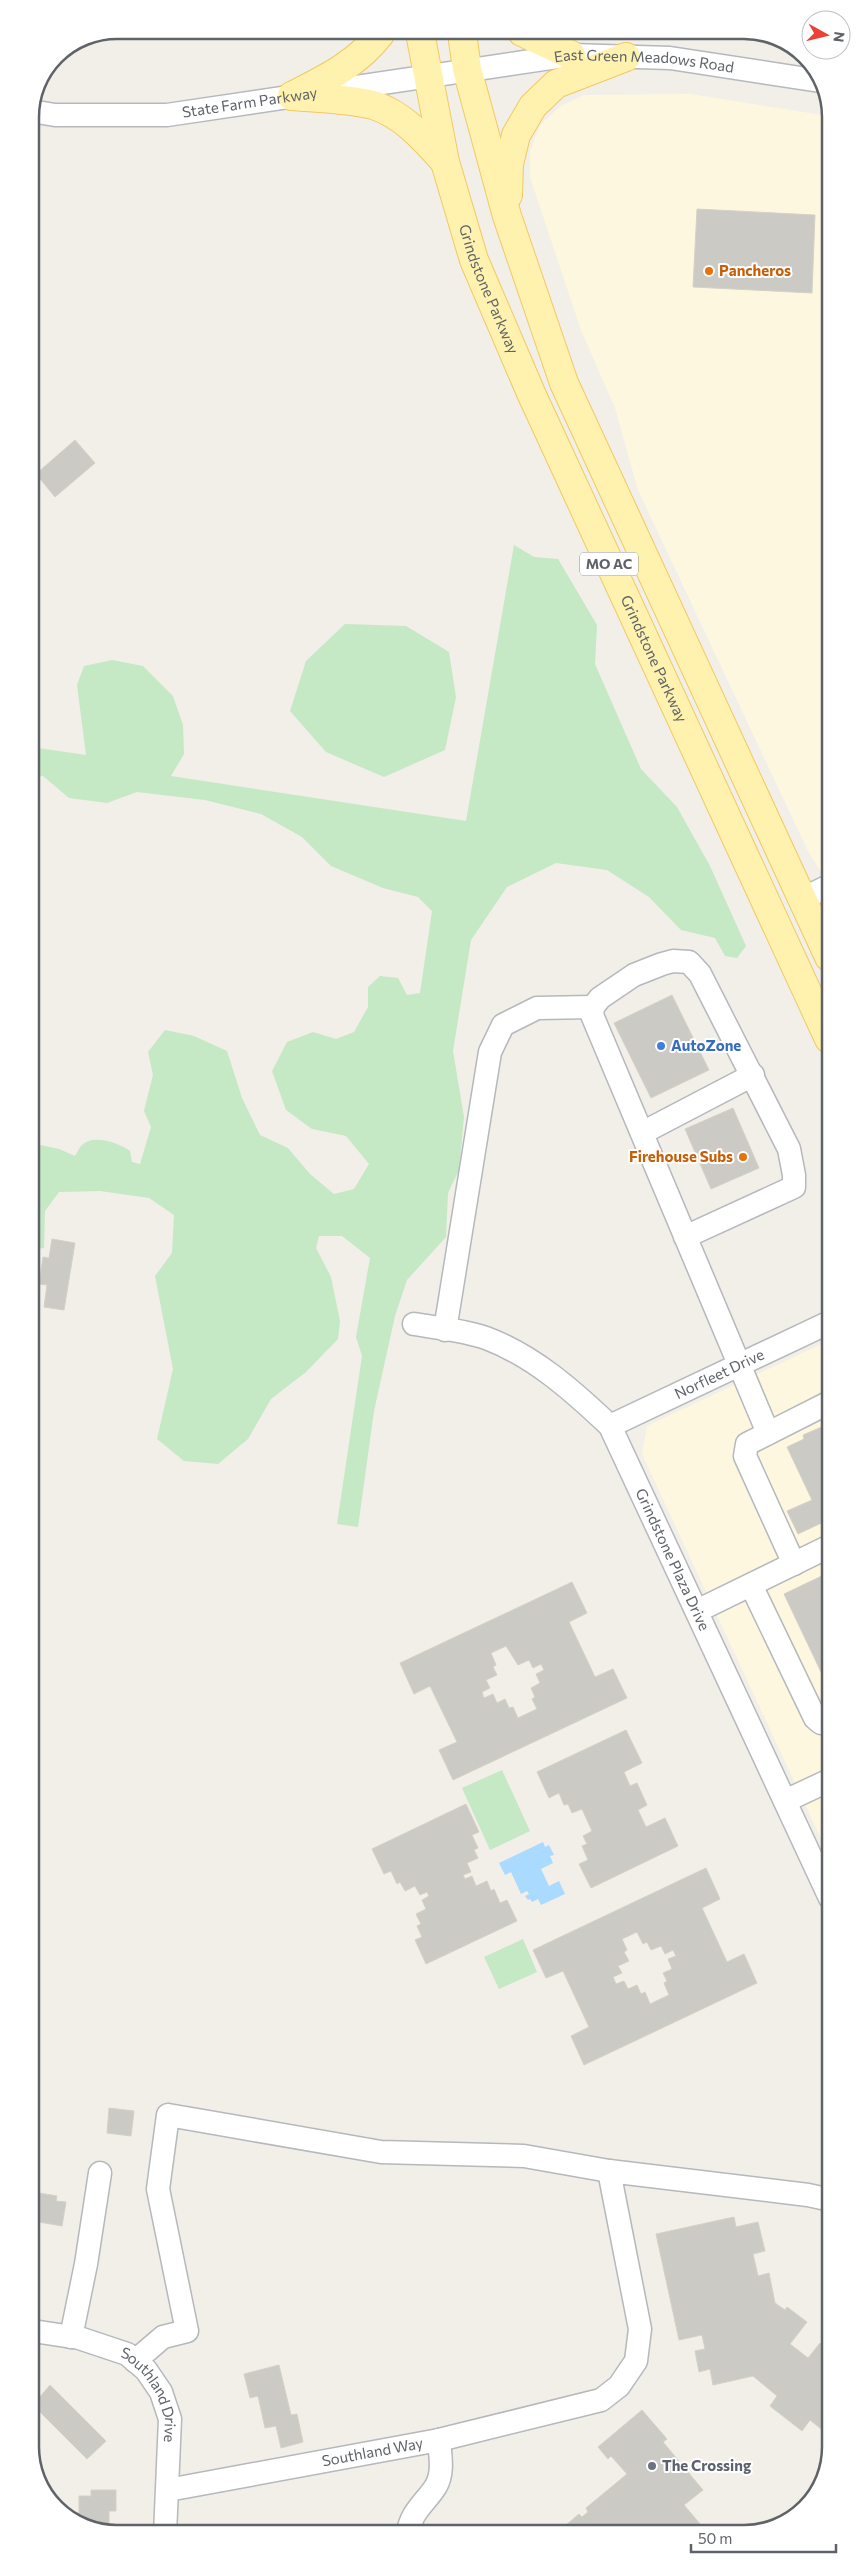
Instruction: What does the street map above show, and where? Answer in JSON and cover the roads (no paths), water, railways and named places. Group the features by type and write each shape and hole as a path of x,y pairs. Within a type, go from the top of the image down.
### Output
{"main road":[{"path":"292,96 340,72 369,48 376,39"},
{"name":"MO AC","path":"421,39 429,75"},
{"name":"MO AC","path":"463,39 467,69 507,216 564,383 822,942"},
{"path":"537,39 571,55"},
{"path":"507,216 509,164 516,135 533,106 556,84 626,57"},
{"name":"Grindstone Parkway","path":"429,75 445,162 474,260 531,393 822,1024"},
{"path":"292,96 373,105 396,116 417,132 445,162"}],"street":[{"name":"East Green Meadows Road","path":"467,69 571,55 670,58 813,81"},
{"name":"State Farm Parkway","path":"39,112 56,114 167,115 467,69"},
{"path":"802,899 822,889"},
{"path":"685,1237 794,1187 794,1175 789,1149 700,974 689,962 673,961 634,975 600,998 593,1007 592,1015 685,1237 768,1433"},
{"path":"445,1330 490,1052 503,1025 537,1008 593,1007"},
{"path":"642,1133 753,1075"},
{"name":"Grindstone Plaza Drive","path":"414,1324 485,1337 525,1357 569,1388 610,1426 822,1881"},
{"name":"Norfleet Drive","path":"610,1426 822,1326"},
{"path":"794,1564 745,1456 747,1444 822,1406"},
{"path":"697,1611 822,1550"},
{"path":"751,1585 815,1718 822,1723"},
{"path":"785,1801 822,1784"},
{"path":"135,2361 163,2337 187,2331 158,2189 168,2115 380,2152 524,2156 609,2171 822,2198"},
{"name":"Southland Way","path":"168,2490 439,2440 601,2400 619,2386 636,2361 640,2329 609,2171"},
{"path":"71,2337 86,2264 100,2173"},
{"name":"Southland Drive","path":"39,2332 71,2337 127,2354 146,2370 162,2392 170,2419 166,2525"},
{"path":"411,2525 416,2510 436,2486 441,2470 439,2440"}],"water":[{"path":"543,1842 545,1847 549,1845 554,1855 550,1856 553,1863 541,1869 549,1886 559,1881 565,1894 541,1905 538,1899 532,1902 530,1899 528,1900 525,1896 529,1894 527,1891 521,1894 511,1872 505,1875 499,1863"}],"place":[{"name":"Pancheros","path":"709,271"},
{"name":"AutoZone","path":"661,1046"},
{"name":"Firehouse Subs","path":"743,1157"},
{"name":"The Crossing","path":"652,2466"}]}
